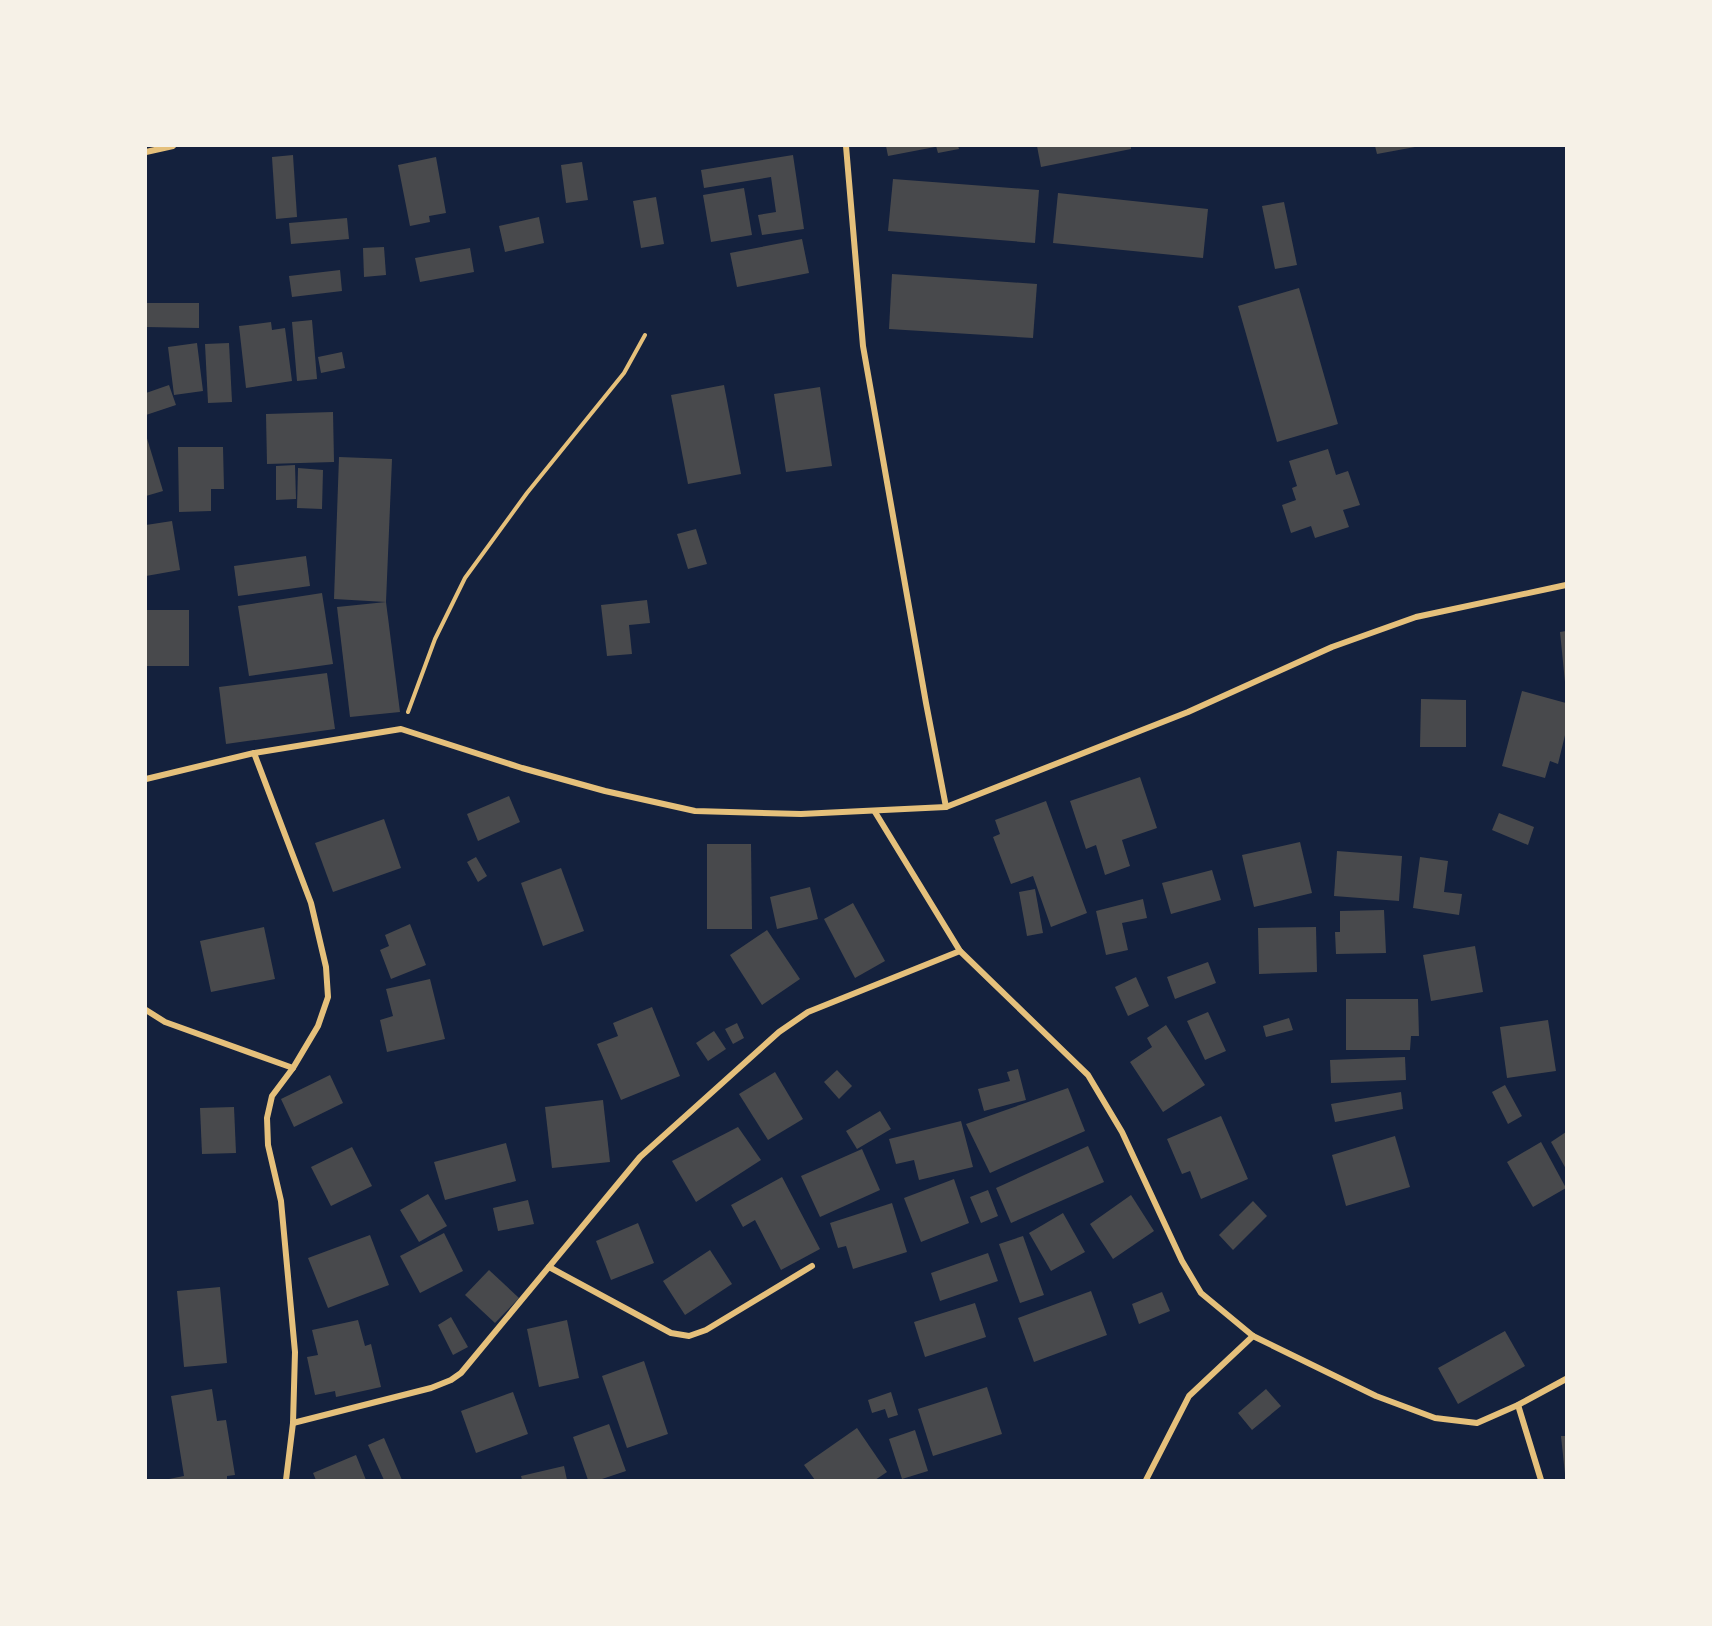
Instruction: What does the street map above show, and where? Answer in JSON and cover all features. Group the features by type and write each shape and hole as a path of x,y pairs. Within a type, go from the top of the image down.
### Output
{"street":[{"path":"146,152 173,146"},
{"path":"846,146 863,346 946,807"},
{"path":"146,779 254,753 401,729 522,768 605,791 695,811 801,814 946,807 1188,712 1332,647 1395,624 1416,617 1566,585"},
{"path":"254,753 311,903 326,967 328,997 318,1026 293,1068 272,1096 267,1118 268,1145 281,1201 295,1352 293,1424 286,1480"},
{"path":"875,812 960,951 1088,1075 1122,1132 1182,1261 1201,1293 1253,1336 1376,1396 1435,1418 1477,1423 1518,1405 1566,1379"},
{"path":"293,1424 431,1388 451,1380 467,1367 490,1336 640,1158 779,1032 808,1012 960,951"},
{"path":"146,1010 165,1022 293,1068"},
{"path":"549,1267 671,1333 689,1336 706,1330 812,1266"},
{"path":"1146,1480 1189,1396 1253,1336"},
{"path":"1518,1405 1541,1480"}],"path":[{"path":"401,729 435,639 465,578 527,493 624,373 645,335"}],"building":[{"path":"886,146 935,146 935,147 888,156"},
{"path":"936,146 958,146 959,149 938,153"},
{"path":"1037,146 1131,146 1131,149 1041,167"},
{"path":"1375,146 1415,146 1415,147 1377,154"},
{"path":"293,155 297,217 276,219 272,157"},
{"path":"793,155 804,229 762,235 758,215 776,212 771,177 704,188 701,170"},
{"path":"436,157 446,213 429,216 430,222 410,226 398,165"},
{"path":"582,162 588,200 566,203 561,165"},
{"path":"893,179 1039,190 1035,243 888,231"},
{"path":"744,188 752,235 711,242 703,195"},
{"path":"1058,193 1208,209 1203,258 1053,243"},
{"path":"656,197 664,244 641,248 633,201"},
{"path":"1284,202 1297,265 1275,269 1262,206"},
{"path":"539,217 544,243 505,252 499,226"},
{"path":"347,218 349,239 291,244 289,223"},
{"path":"802,239 809,273 737,287 730,253"},
{"path":"384,247 386,275 364,277 363,248"},
{"path":"470,248 474,272 420,282 415,258"},
{"path":"340,270 342,291 292,297 289,276"},
{"path":"892,274 1037,284 1033,338 889,329"},
{"path":"1299,288 1338,424 1277,442 1238,306"},
{"path":"146,303 199,303 199,328 146,327"},
{"path":"312,320 317,379 297,381 292,322"},
{"path":"271,322 272,330 285,328 292,381 246,388 239,326"},
{"path":"197,343 203,391 174,395 168,347"},
{"path":"229,343 232,402 208,403 205,344"},
{"path":"342,352 345,368 321,373 318,357"},
{"path":"169,385 176,405 146,415 146,393"},
{"path":"724,385 741,474 688,484 671,395"},
{"path":"820,387 832,466 786,472 774,394"},
{"path":"333,412 334,462 267,464 266,414"},
{"path":"146,435 163,491 146,496"},
{"path":"178,447 223,447 224,489 211,489 211,511 179,512"},
{"path":"1328,449 1336,475 1348,471 1360,505 1343,510 1349,527 1315,538 1311,526 1291,533 1282,505 1296,500 1292,488 1297,486 1289,461"},
{"path":"339,457 392,459 386,602 334,599"},
{"path":"295,465 296,499 276,500 276,466"},
{"path":"298,468 323,470 322,509 297,508"},
{"path":"172,521 180,570 146,576 146,525"},
{"path":"696,529 707,564 688,569 677,534"},
{"path":"306,556 310,586 238,596 234,566"},
{"path":"322,593 333,664 249,676 238,606"},
{"path":"647,600 650,623 629,625 632,654 607,656 601,605"},
{"path":"386,602 400,712 350,717 337,607"},
{"path":"146,610 189,610 189,666 146,666"},
{"path":"1566,631 1566,682 1565,682 1560,632"},
{"path":"327,673 335,729 226,744 219,687"},
{"path":"1522,691 1566,703 1566,731 1558,764 1550,761 1545,778 1502,766"},
{"path":"1421,699 1466,700 1466,747 1420,747"},
{"path":"1140,777 1157,828 1122,840 1130,866 1105,875 1096,845 1086,849 1070,801"},
{"path":"509,796 520,822 478,841 467,814"},
{"path":"1046,801 1087,913 1051,927 1033,876 1011,884 993,837 1000,834 995,820"},
{"path":"1499,813 1534,827 1528,845 1492,830"},
{"path":"384,819 401,868 333,892 315,843"},
{"path":"1300,842 1312,893 1254,907 1242,855"},
{"path":"707,844 751,844 752,929 707,929"},
{"path":"1337,851 1402,856 1399,901 1334,896"},
{"path":"476,857 487,876 478,882 467,862"},
{"path":"1420,857 1448,861 1444,892 1462,894 1459,915 1413,908"},
{"path":"561,868 584,931 543,946 521,883"},
{"path":"1212,870 1221,900 1171,914 1162,883"},
{"path":"810,887 818,919 777,929 770,897"},
{"path":"1035,889 1043,933 1027,936 1019,892"},
{"path":"1143,899 1147,918 1122,923 1128,950 1106,955 1096,911"},
{"path":"853,903 885,961 855,978 824,919"},
{"path":"1384,910 1386,953 1336,954 1335,932 1340,932 1340,911"},
{"path":"410,924 426,965 391,979 380,950 389,946 385,935"},
{"path":"264,927 275,979 211,992 200,941"},
{"path":"1316,927 1317,972 1259,974 1258,928"},
{"path":"767,930 800,979 762,1005 730,955"},
{"path":"1475,946 1483,992 1431,1001 1423,955"},
{"path":"1208,962 1216,983 1175,999 1167,977"},
{"path":"1136,977 1149,1006 1128,1016 1115,987"},
{"path":"430,979 445,1039 387,1052 380,1020 393,1016 386,989"},
{"path":"1346,999 1418,999 1419,1036 1411,1036 1410,1050 1346,1050"},
{"path":"652,1007 680,1076 621,1100 597,1044 618,1036 613,1023"},
{"path":"1208,1012 1226,1051 1205,1060 1187,1021"},
{"path":"1289,1018 1293,1030 1266,1037 1263,1026"},
{"path":"1548,1020 1556,1071 1507,1078 1500,1027"},
{"path":"737,1023 744,1038 733,1044 725,1029"},
{"path":"1166,1025 1205,1085 1163,1112 1130,1062 1152,1047 1147,1038"},
{"path":"714,1031 726,1049 708,1061 696,1043"},
{"path":"1405,1057 1406,1080 1331,1083 1330,1060"},
{"path":"1018,1069 1026,1100 984,1111 978,1089 1010,1081 1007,1072"},
{"path":"837,1070 852,1086 839,1099 824,1082"},
{"path":"775,1072 803,1119 768,1140 739,1094"},
{"path":"330,1075 343,1103 294,1127 281,1099"},
{"path":"1505,1085 1522,1116 1508,1124 1492,1092"},
{"path":"1068,1088 1085,1131 990,1173 966,1124"},
{"path":"1401,1092 1403,1109 1335,1122 1331,1104"},
{"path":"603,1100 610,1162 552,1168 545,1107"},
{"path":"234,1107 236,1153 202,1154 200,1108"},
{"path":"880,1111 891,1129 857,1149 846,1131"},
{"path":"1221,1116 1248,1179 1201,1199 1190,1171 1182,1174 1167,1139"},
{"path":"961,1121 973,1167 919,1180 914,1160 896,1164 889,1139"},
{"path":"738,1127 761,1160 696,1202 672,1161"},
{"path":"1566,1132 1566,1169 1551,1142"},
{"path":"1395,1136 1410,1187 1346,1206 1332,1155"},
{"path":"1541,1142 1566,1188 1533,1207 1507,1162"},
{"path":"506,1143 516,1181 445,1200 434,1162"},
{"path":"1088,1146 1104,1182 1011,1223 996,1188"},
{"path":"352,1147 372,1186 331,1206 311,1167"},
{"path":"862,1149 880,1190 820,1217 801,1176"},
{"path":"782,1177 820,1249 781,1270 755,1220 743,1227 731,1205"},
{"path":"954,1179 969,1223 921,1242 904,1198"},
{"path":"988,1190 998,1216 981,1223 970,1197"},
{"path":"428,1194 447,1226 419,1242 400,1210"},
{"path":"1131,1195 1154,1231 1113,1259 1090,1224"},
{"path":"528,1200 534,1224 498,1231 493,1208"},
{"path":"1253,1201 1267,1216 1233,1250 1219,1235"},
{"path":"892,1203 907,1252 853,1269 846,1246 838,1248 830,1223"},
{"path":"1063,1213 1085,1252 1051,1271 1029,1233"},
{"path":"638,1223 654,1263 611,1280 596,1241"},
{"path":"444,1233 463,1271 420,1293 400,1256"},
{"path":"370,1235 389,1285 328,1308 308,1258"},
{"path":"1023,1236 1044,1295 1020,1303 999,1244"},
{"path":"710,1250 732,1284 685,1315 663,1281"},
{"path":"988,1253 998,1281 940,1301 931,1273"},
{"path":"489,1270 519,1298 495,1323 465,1295"},
{"path":"220,1287 227,1363 184,1367 177,1291"},
{"path":"1091,1291 1107,1335 1034,1362 1018,1318"},
{"path":"1162,1292 1170,1311 1139,1324 1132,1304"},
{"path":"975,1303 986,1337 925,1357 914,1322"},
{"path":"451,1317 468,1347 453,1355 438,1325"},
{"path":"358,1320 365,1346 371,1344 381,1387 336,1397 335,1391 315,1395 307,1357 318,1355 312,1330"},
{"path":"567,1320 579,1378 539,1387 527,1329"},
{"path":"1505,1331 1525,1366 1458,1404 1438,1368"},
{"path":"644,1361 668,1434 627,1448 602,1376"},
{"path":"987,1387 1002,1434 933,1456 918,1409"},
{"path":"212,1389 217,1421 226,1420 235,1475 227,1476 227,1480 164,1480 184,1476 171,1396"},
{"path":"1266,1389 1281,1406 1252,1430 1238,1413"},
{"path":"513,1392 528,1434 476,1453 461,1411"},
{"path":"891,1392 898,1415 888,1418 885,1409 872,1413 868,1400"},
{"path":"609,1424 626,1471 599,1480 588,1480 573,1437"},
{"path":"857,1428 887,1472 875,1480 815,1480 804,1465"},
{"path":"915,1430 928,1471 902,1479 889,1439"},
{"path":"1561,1436 1566,1436 1565,1474"},
{"path":"384,1438 402,1480 384,1480 368,1445"},
{"path":"356,1455 366,1480 316,1480 313,1473"},
{"path":"564,1466 567,1480 522,1480 521,1476"}]}
